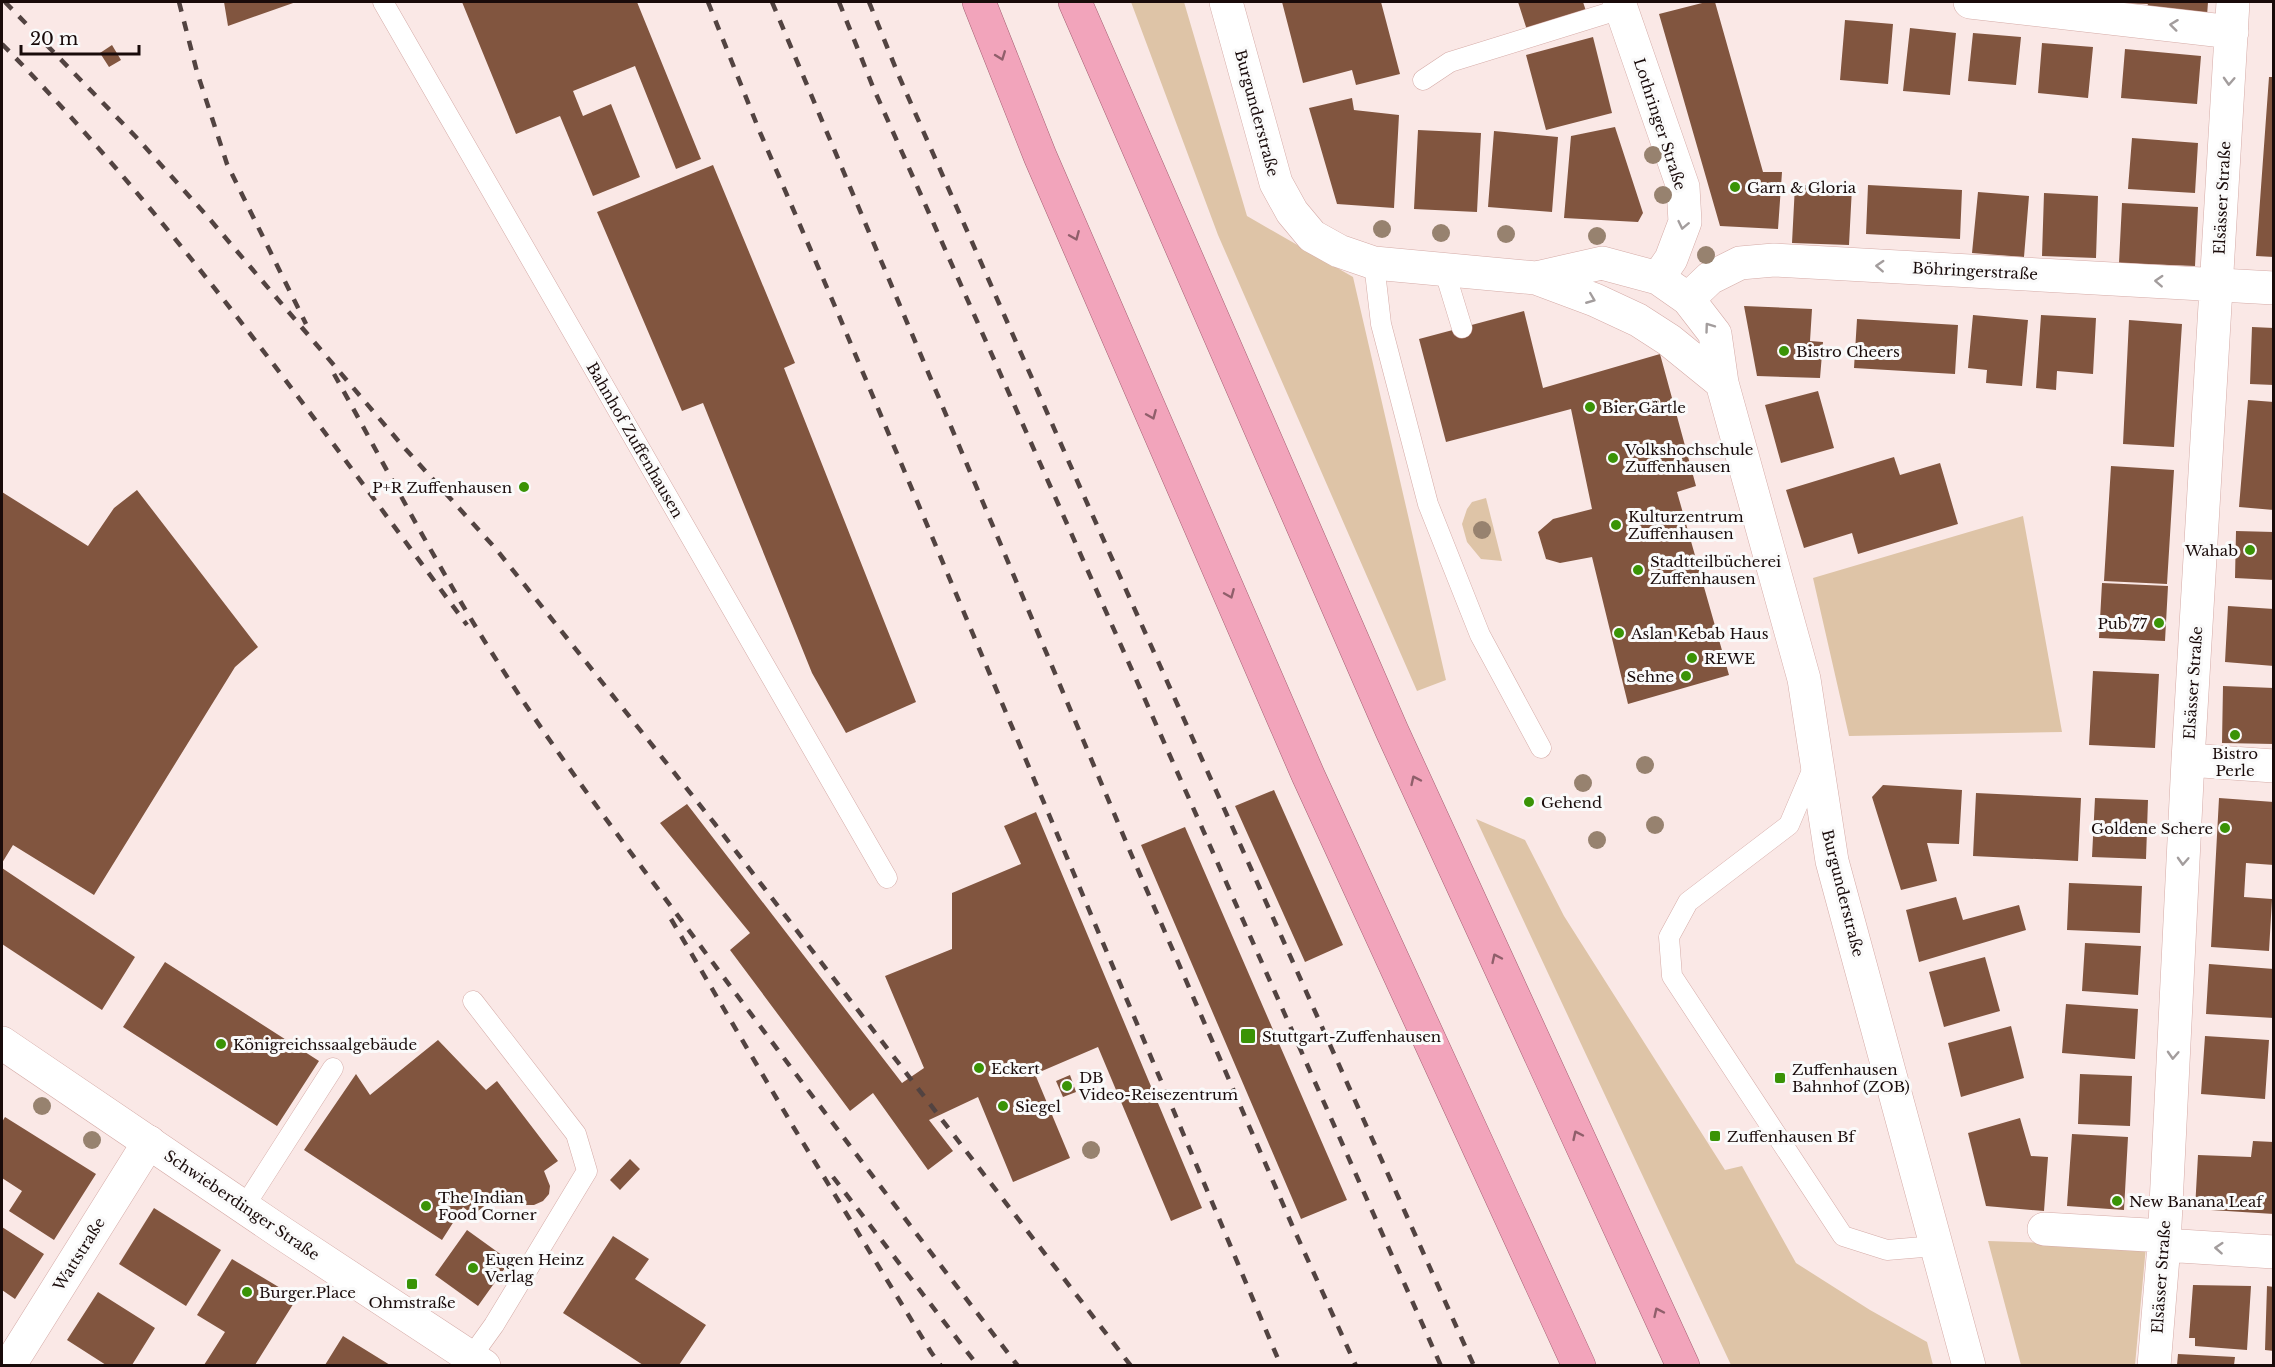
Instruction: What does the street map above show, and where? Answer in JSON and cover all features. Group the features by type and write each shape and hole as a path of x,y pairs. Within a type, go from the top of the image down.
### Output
{"highway":[{"path":"980,2 1040,156 1308,776 1579,1365"},
{"path":"1075,2 1392,731 1683,1365"}],"street":[{"name":"Burgunderstraße","path":"1226,2 1276,183 1293,212 1312,236 1339,251 1374,263 1536,278 1595,300 1638,320 1669,340 1722,383"},
{"path":"1970,2 2233,17"},
{"name":"Lothringer Straße","path":"1620,5 1683,188 1686,222 1671,259 1658,278"},
{"name":"Elsässer Straße","path":"2154,1365 2164,1241 2188,760 2233,17"},
{"name":"Böhringerstraße","path":"1688,299 1710,278 1740,263 1774,260 2274,288"},
{"name":"Burgunderstraße","path":"1536,278 1602,263 1658,278 1688,299 1715,334 1722,383 1804,679 1832,861 1969,1365"},
{"path":"2188,760 2274,766"},
{"name":"Schwieberdinger Straße","path":"2,1043 244,1207 478,1361"},
{"name":"Wattstraße","path":"9,1365 149,1142"},
{"path":"2044,1229 2274,1252"}],"lane":[{"name":"Bahnhof Zuffenhausen","path":"383,2 887,878"},
{"path":"1423,80 1450,62 1620,5"},
{"path":"1374,263 1381,324 1428,504 1480,634 1541,748"},
{"path":"1444,269 1462,328"},
{"path":"1816,760 1788,825 1688,902 1669,937 1672,976 1843,1236 1887,1250 1935,1246"},
{"path":"473,1001 576,1134 587,1171 494,1325 478,1361"},
{"path":"244,1207 333,1068"}],"shaded area":[{"path":"1131,2 1184,2 1247,216 1353,277 1446,680 1417,691 1218,235"},
{"path":"1486,498 1502,561 1481,559 1467,542 1462,524 1472,502"},
{"path":"2023,516 2062,732 1849,736 1813,578"},
{"path":"1476,819 1525,840 1564,916 1725,1170 1742,1166 1796,1263 1870,1310 1927,1342 1933,1365 1731,1365"},
{"path":"1988,1241 2146,1246 2135,1365 2021,1365"}],"building":[{"path":"224,2 296,2 228,26"},
{"path":"462,2 637,2 701,159 676,169 635,66 573,91 583,116 611,104 640,177 593,196 560,116 516,134"},
{"path":"1282,2 1381,2 1400,74 1356,85 1352,70 1303,83"},
{"path":"1518,2 1583,2 1587,14 1527,30"},
{"path":"1706,2 1715,2 1763,172 1782,172 1778,229 1720,226 1659,14"},
{"path":"2120,2 2208,2 2207,16 2145,11 2148,4"},
{"path":"1845,20 1893,24 1888,84 1840,80"},
{"path":"1910,28 1956,33 1950,95 1903,91"},
{"path":"1973,33 2021,37 2016,85 1968,81"},
{"path":"1593,37 1612,113 1546,130 1526,55"},
{"path":"2042,43 2093,47 2088,98 2038,93"},
{"path":"112,45 121,60 109,67 100,53"},
{"path":"2125,49 2201,56 2197,104 2121,98"},
{"path":"2269,77 2274,77 2274,257 2256,256"},
{"path":"1352,98 1354,110 1399,115 1394,208 1337,204 1309,108"},
{"path":"1615,127 1643,213 1638,222 1564,218 1571,136"},
{"path":"1418,130 1481,133 1477,212 1414,209"},
{"path":"1494,131 1558,137 1552,212 1488,207"},
{"path":"2132,138 2198,143 2195,193 2128,189"},
{"path":"713,165 795,363 784,368 916,702 846,733 812,673 703,403 682,411 597,212"},
{"path":"1795,185 1852,187 1849,245 1792,243"},
{"path":"1868,185 1962,190 1960,239 1866,234"},
{"path":"1978,192 2029,196 2024,257 1972,253"},
{"path":"2044,193 2098,196 2096,258 2042,256"},
{"path":"2122,203 2198,207 2195,266 2119,263"},
{"path":"1744,306 1812,309 1810,341 1823,342 1820,378 1757,376"},
{"name":"Kulturzentrum Zuffenhausen","path":"1524,311 1543,388 1660,354 1696,486 1677,492 1729,675 1628,704 1592,557 1560,563 1546,559 1538,532 1553,519 1592,509 1571,409 1446,442 1419,339"},
{"path":"1973,315 2028,320 2022,386 1986,383 1987,370 1968,368"},
{"path":"2041,315 2096,318 2093,374 2057,371 2056,390 2036,388"},
{"path":"1857,319 1958,325 1955,374 1854,368"},
{"path":"2129,320 2182,324 2174,447 2123,444"},
{"path":"2252,327 2274,328 2274,385 2250,384"},
{"path":"1818,391 1834,448 1781,463 1765,405"},
{"path":"2248,400 2274,402 2274,510 2239,507"},
{"path":"1894,457 1900,475 1940,463 1958,524 1858,554 1852,533 1804,548 1786,490"},
{"path":"2111,466 2174,470 2167,584 2104,581"},
{"path":"137,490 258,647 235,667 94,895 13,845 2,863 2,492 88,546 114,508"},
{"path":"2236,531 2274,532 2274,580 2235,578"},
{"path":"2102,583 2168,586 2165,641 2099,638"},
{"path":"2228,606 2274,609 2274,666 2225,662"},
{"path":"2093,671 2159,674 2155,748 2089,745"},
{"path":"2223,686 2274,688 2274,744 2222,743"},
{"path":"1883,785 1962,790 1959,844 1927,843 1937,881 1901,890 1872,797"},
{"path":"1274,790 1343,945 1305,962 1235,806"},
{"path":"1976,793 2081,798 2078,861 1973,856"},
{"path":"2095,798 2148,800 2146,859 2092,857"},
{"path":"2219,798 2274,802 2274,865 2246,863 2244,897 2272,899 2269,951 2211,947"},
{"path":"687,804 902,1083 924,1068 885,976 952,949 952,893 1021,864 1004,826 1036,812 1202,1208 1171,1221 1098,1047 1035,1074 1070,1158 1013,1182 978,1097 929,1120 953,1151 928,1170 873,1093 850,1111 730,950 750,933 660,823"},
{"path":"1185,827 1347,1200 1301,1219 1141,845"},
{"path":"2,868 135,957 102,1010 2,944"},
{"path":"2069,883 2142,886 2140,933 2067,930"},
{"path":"1956,897 1963,920 2019,905 2026,930 1919,962 1906,910"},
{"path":"2085,943 2141,946 2138,995 2082,991"},
{"path":"1985,957 2000,1011 1944,1027 1929,972"},
{"name":"Königreichssaalgebäude","path":"165,962 319,1061 277,1126 123,1027"},
{"path":"2209,964 2274,969 2274,1018 2206,1014"},
{"path":"2066,1004 2138,1009 2135,1059 2062,1053"},
{"path":"2011,1026 2024,1078 1961,1097 1948,1043"},
{"path":"2205,1036 2269,1040 2265,1099 2201,1094"},
{"path":"438,1040 486,1090 497,1081 558,1161 544,1171 550,1186 549,1194 543,1201 534,1205 524,1205 515,1201 509,1194 501,1198 498,1195 473,1215 463,1207 442,1240 304,1150 356,1074 370,1095"},
{"path":"2080,1074 2132,1076 2130,1126 2078,1124"},
{"name":"DB Video-Reisezentrum","path":"1070,1075 1076,1092 1063,1097 1056,1081"},
{"path":"5,1117 96,1174 54,1240 9,1211 22,1191 2,1178 2,1122"},
{"path":"2020,1118 2031,1156 2048,1157 2044,1211 1986,1206 1968,1133"},
{"path":"2072,1134 2128,1137 2124,1210 2067,1206"},
{"path":"2253,1141 2274,1142 2274,1214 2195,1209 2198,1155 2251,1157"},
{"path":"630,1159 640,1169 620,1190 610,1180"},
{"path":"154,1208 221,1250 186,1306 119,1264"},
{"path":"2,1227 44,1254 15,1299 2,1290"},
{"name":"Eugen Heinz Verlag","path":"467,1230 510,1261 478,1306 435,1275"},
{"path":"613,1236 649,1259 635,1279 706,1325 679,1365 643,1365 563,1313"},
{"path":"232,1259 297,1298 255,1365 204,1365 225,1332 197,1315"},
{"path":"2193,1285 2251,1286 2247,1350 2195,1346 2195,1338 2189,1338"},
{"path":"2267,1286 2274,1287 2274,1351 2265,1350"},
{"path":"98,1292 155,1328 132,1365 106,1365 67,1340"},
{"path":"343,1336 390,1365 325,1365"},
{"path":"2178,1354 2235,1357 2234,1365 2177,1365"}],"railway":[{"path":"5,2 136,137 207,216 401,444 496,549 715,824 1131,1366"},
{"path":"179,2 197,72 227,164 306,324"},
{"path":"708,2 759,130 1281,1366"},
{"path":"772,2 1132,856 1292,1225 1356,1366"},
{"path":"839,2 873,87 1441,1366"},
{"path":"869,2 898,74 1079,485 1474,1366"},
{"path":"2,44 66,112 187,253 301,400 467,625"},
{"path":"334,374 451,585 492,653 565,763 896,1207 1018,1366"},
{"path":"671,919 794,1128 941,1366"},
{"path":"833,1177 978,1366"}],"place":[{"name":"Garn & Gloria","path":"1735,187"},
{"name":"Bistro Cheers","path":"1784,351"},
{"name":"Bier Gärtle","path":"1590,407"},
{"name":"Volkshochschule Zuffenhausen","path":"1613,458"},
{"name":"P+R Zuffenhausen","path":"524,487"},
{"name":"Kulturzentrum Zuffenhausen","path":"1616,525"},
{"name":"Wahab","path":"2250,550"},
{"name":"Stadtteilbücherei Zuffenhausen","path":"1638,570"},
{"name":"Pub 77","path":"2159,623"},
{"name":"Aslan Kebab Haus","path":"1619,633"},
{"name":"REWE","path":"1692,658"},
{"name":"Sehne","path":"1686,676"},
{"name":"Bistro Perle","path":"2235,735"},
{"name":"Gehend","path":"1529,802"},
{"name":"Goldene Schere","path":"2225,828"},
{"name":"Stuttgart-Zuffenhausen","path":"1248,1036"},
{"name":"Königreichssaalgebäude","path":"221,1044"},
{"name":"Eckert","path":"979,1068"},
{"name":"Zuffenhausen Bahnhof (ZOB)","path":"1780,1078"},
{"name":"DB Video-Reisezentrum","path":"1067,1086"},
{"name":"Siegel","path":"1003,1106"},
{"name":"Zuffenhausen Bf","path":"1715,1136"},
{"name":"New Banana Leaf","path":"2117,1201"},
{"name":"The Indian Food Corner","path":"426,1206"},
{"name":"Eugen Heinz Verlag","path":"473,1268"},
{"name":"Ohmstraße","path":"412,1284"},
{"name":"Burger.Place","path":"247,1292"}]}
